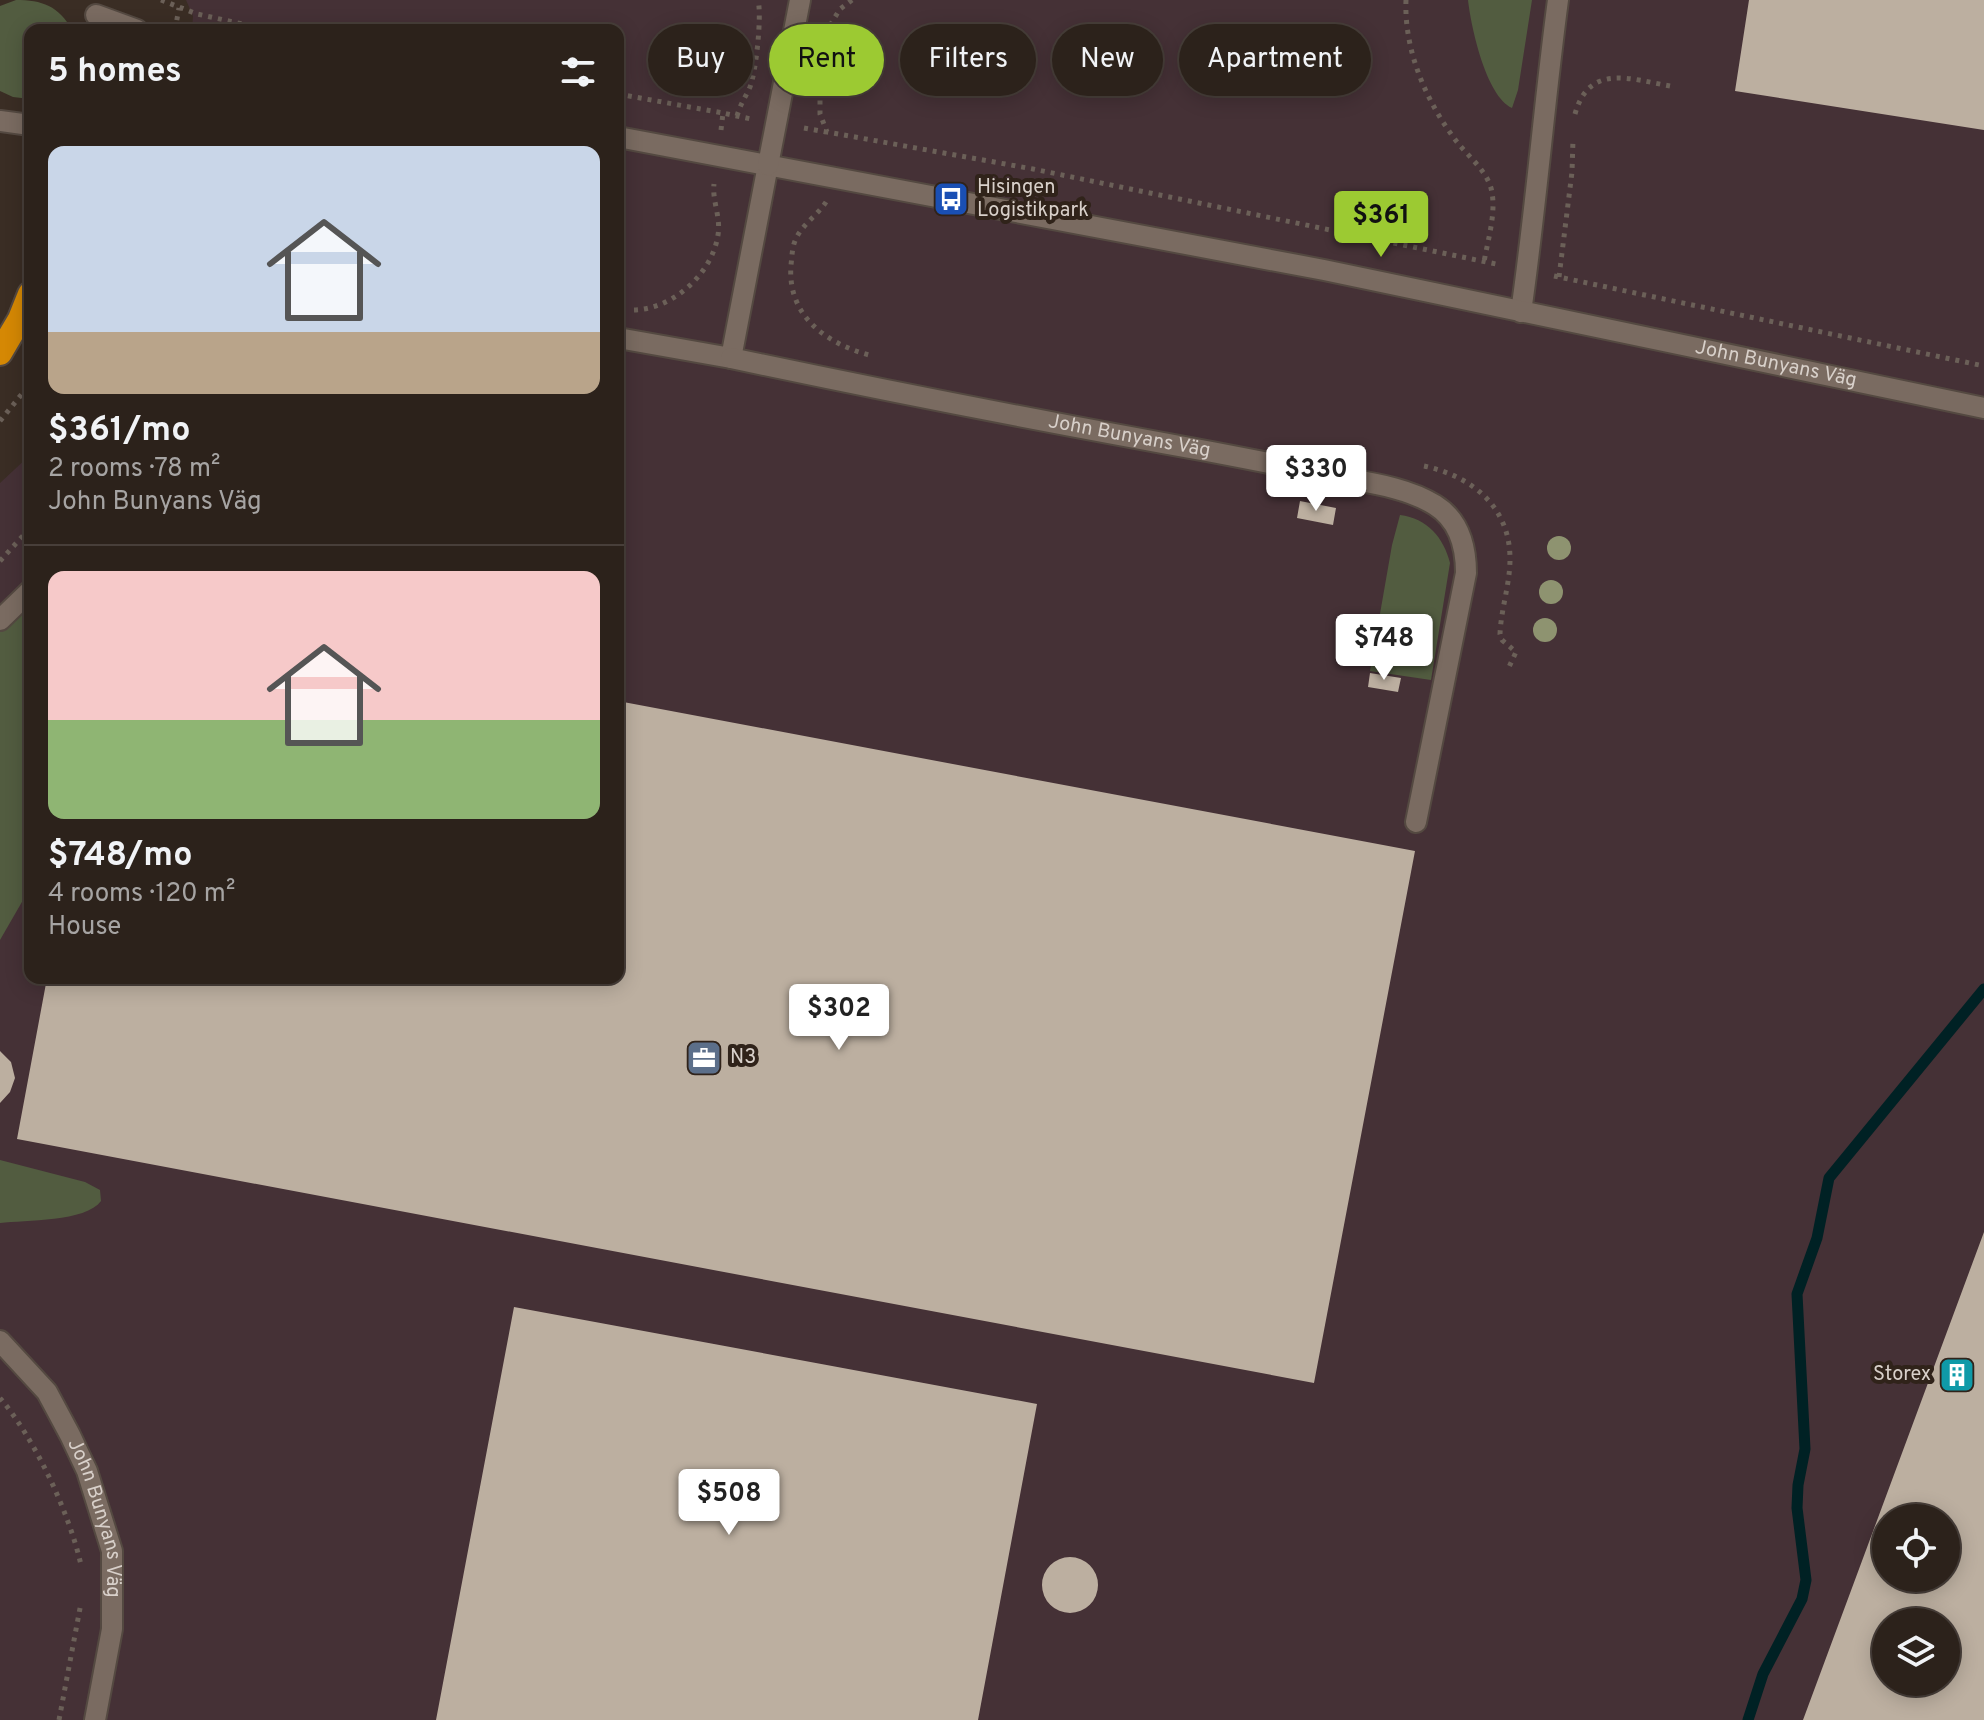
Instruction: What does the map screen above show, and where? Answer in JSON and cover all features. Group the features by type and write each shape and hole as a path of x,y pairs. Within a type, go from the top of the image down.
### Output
{"highway":[{"path":"0,353 24,309"}],"street":[{"path":"731,358 800,0"},
{"path":"1521,312 1558,0"},
{"path":"95,15 120,24"},
{"path":"0,121 24,124"},
{"name":"John Bunyans Väg","path":"624,138 1324,270 1984,408"},
{"name":"John Bunyans Väg","path":"624,339 731,358 947,404 1405,490 1436,506 1451,519 1459,533 1466,555 1466,573 1416,822"},
{"path":"0,620 24,597"},
{"name":"John Bunyans Väg","path":"0,1341 47,1392 70,1435 87,1471 112,1551 112,1629 95,1720"}],"path":[{"path":"161,0 179,8 245,24"},
{"path":"737,116 750,86 759,28 758,0"},
{"path":"827,132 820,114 820,86 832,22 840,9 852,0"},
{"path":"1406,0 1410,45 1433,104 1490,186 1493,203 1484,262"},
{"path":"176,24 179,8"},
{"path":"1574,120 1581,94 1598,81 1626,80 1670,86"},
{"path":"624,95 1033,169 1984,366"},
{"path":"626,310 666,303 691,285 706,267 718,235 719,222 712,194 723,113"},
{"path":"1559,277 1572,172 1573,133"},
{"path":"841,135 825,204 801,230 793,246 792,291 797,305 819,332 850,350 878,357"},
{"path":"0,421 24,391"},
{"path":"1413,463 1457,475 1470,483 1485,496 1499,518 1510,555 1500,634 1502,640 1516,652 1509,667"},
{"path":"0,561 24,535"},
{"path":"0,1398 27,1435 52,1487 83,1573"},
{"path":"59,1720 82,1596"}],"shaded area":[{"path":"186,0 1984,0 1984,1720 0,1720 0,483 24,461 24,984 624,984 624,24 192,24 193,16"}],"green space":[{"path":"16,0 34,1 55,10 68,24 24,24 24,98 0,91 0,6"},
{"path":"1468,0 1532,0 1518,90 1512,108 1503,101 1487,76 1472,27"},
{"path":"1400,515 1418,520 1433,531 1450,563 1431,680 1370,671"},
{"path":"24,611 24,898 0,940 0,632"},
{"path":"0,1160 85,1182 100,1190 101,1201 93,1208 69,1216 0,1223"}],"building":[{"path":"1749,0 1984,0 1984,130 1735,91"},
{"path":"1300,501 1336,508 1333,525 1297,518"},
{"path":"1370,673 1401,678 1398,692 1368,687"},
{"name":"N3","path":"624,702 1415,851 1314,1383 17,1139 46,984 624,984"},
{"path":"0,1051 11,1062 15,1078 10,1092 0,1103"},
{"name":"Storex","path":"1984,1232 1984,1720 1803,1720 1872,1534 1872,1592 1960,1592 1960,1504 1883,1504"},
{"path":"514,1307 1037,1404 978,1720 436,1720"},
{"path":"1070,1557 1090,1565 1098,1585 1090,1605 1070,1613 1050,1605 1042,1585 1050,1565"}],"waterway":[{"path":"1748,1720 1763,1674 1802,1599 1806,1580 1797,1508 1805,1449 1797,1294 1817,1238 1829,1178 1984,989"}],"place":[{"name":"Hisingen Logistikpark","path":"951,199"},
{"name":"N3","path":"704,1058"},
{"name":"Storex","path":"1957,1375"}]}
